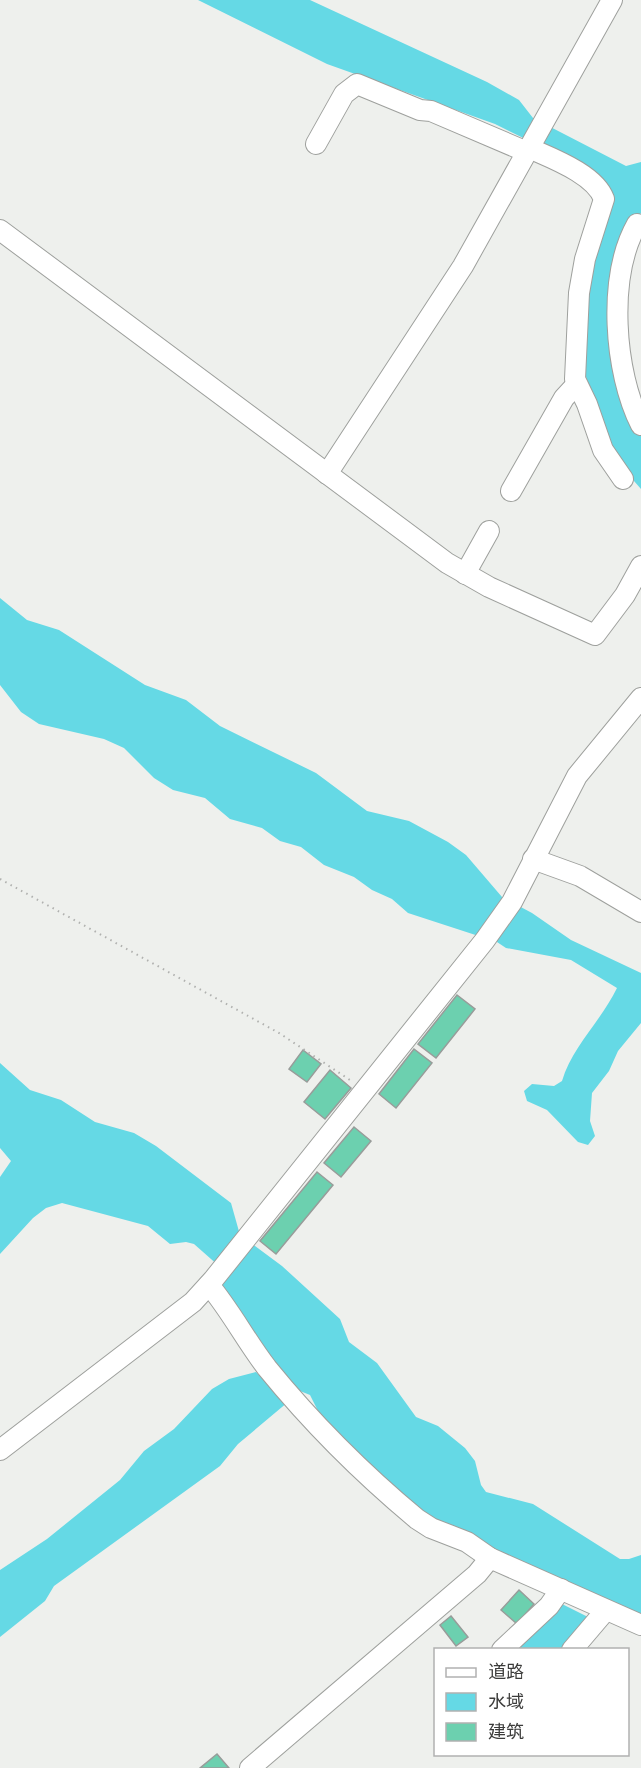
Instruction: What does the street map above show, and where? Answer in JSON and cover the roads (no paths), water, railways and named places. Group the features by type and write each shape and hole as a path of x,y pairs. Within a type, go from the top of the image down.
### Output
{"street":[{"path":"327,474 463,266 612,0"},
{"path":"316,144 344,94 357,84 420,110 441,115 528,149 568,166 595,185 604,199 585,259 579,293 576,385 587,404 603,450 623,480"},
{"path":"637,224 626,246 616,321 630,404 641,425"},
{"path":"0,230 465,574 595,635 625,595 641,566"},
{"path":"511,491 564,398 576,385"},
{"path":"465,574 489,531"},
{"path":"0,1450 193,1302 211,1282 485,940 512,902 577,776 641,698"},
{"path":"533,859 580,876 641,912"},
{"path":"211,1282 268,1368 332,1439 417,1519 430,1528 467,1542 490,1558 641,1625"},
{"path":"250,1768 477,1574 490,1558"},
{"path":"504,1648 549,1606 561,1589"},
{"path":"574,1648 606,1610"}],"water":[{"path":"198,0 310,0 487,82 519,100 533,118 626,166 641,162 641,213 627,232 612,312 641,432 641,489 620,465 607,439 584,371 590,267 611,203 570,161 495,124 327,64"},
{"path":"0,598 27,620 59,630 145,685 186,700 220,726 316,773 367,811 409,821 448,842 466,855 502,897 532,913 571,940 641,973 641,1023 618,1051 609,1071 592,1093 590,1121 595,1136 588,1145 578,1142 547,1110 527,1101 524,1091 532,1084 554,1086 562,1081 580,1045 617,988 571,960 506,948 497,942 408,913 392,899 372,890 354,877 324,865 301,847 280,841 262,828 230,819 205,798 173,790 154,778 124,748 104,739 39,724 21,712 0,685"},
{"path":"0,1063 30,1090 61,1100 95,1122 134,1133 156,1146 231,1203 240,1235 282,1266 340,1319 349,1342 377,1363 416,1417 438,1426 465,1448 475,1461 481,1485 486,1492 533,1504 620,1559 641,1555 641,1620 430,1523 325,1425 310,1395 295,1389 266,1359 221,1284 228,1274 194,1244 186,1242 170,1244 148,1226 62,1203 46,1208 33,1218 0,1254 0,1177 11,1161 0,1148"},
{"path":"256,1372 288,1402 238,1444 220,1466 54,1586 45,1601 0,1637 0,1570 47,1539 120,1480 144,1451 174,1429 212,1389 229,1379"},
{"path":"558,1602 588,1617 564,1648 509,1648"}]}
